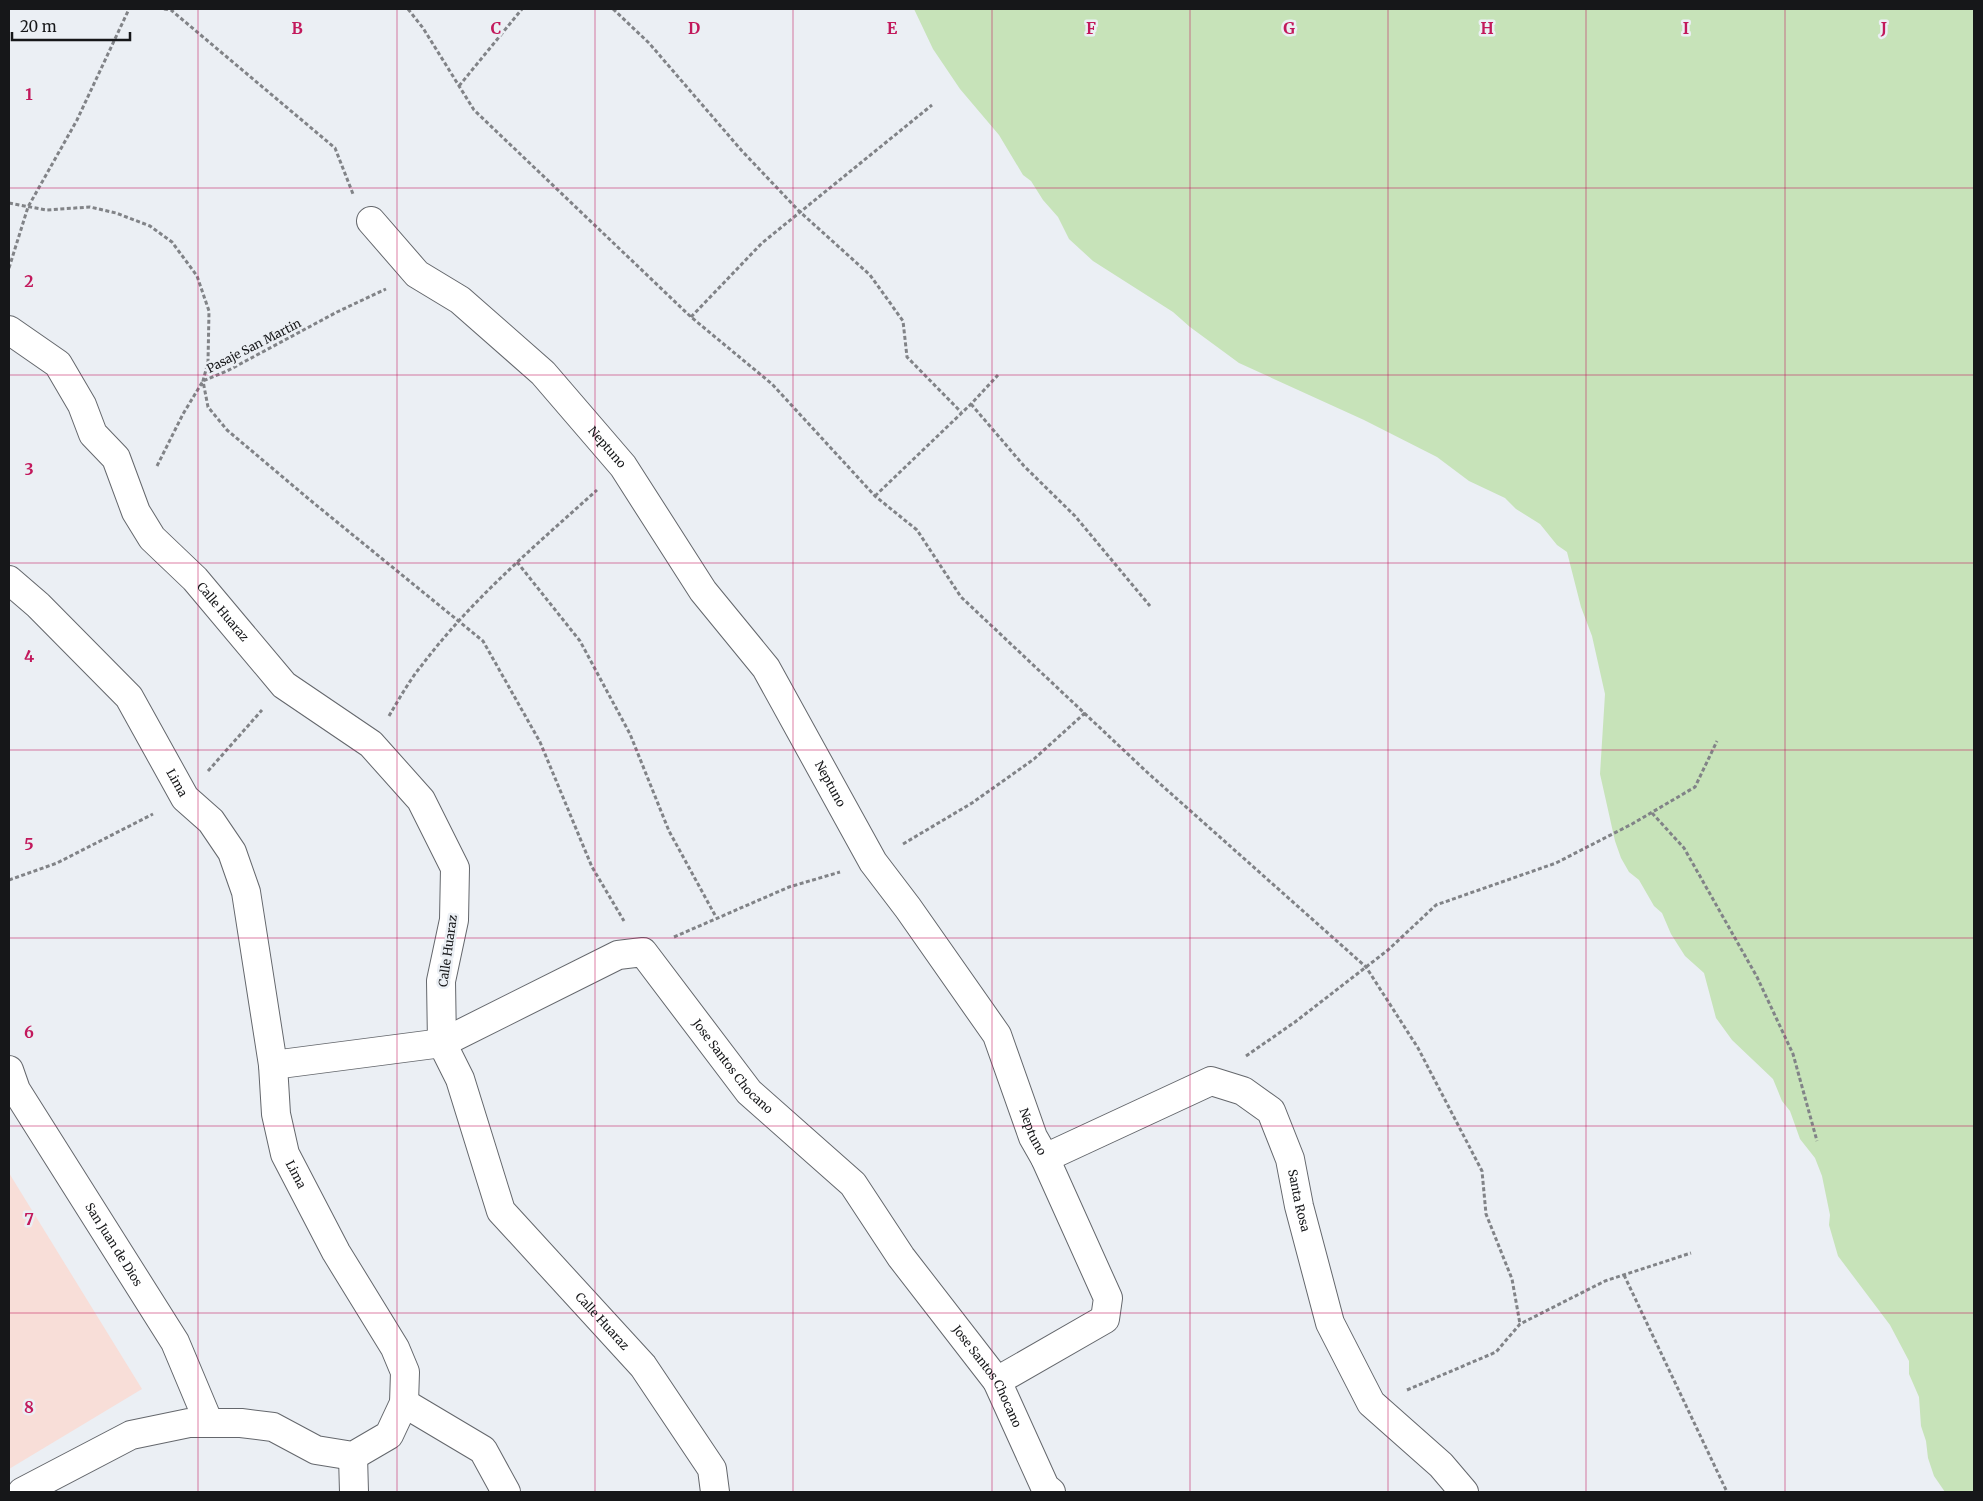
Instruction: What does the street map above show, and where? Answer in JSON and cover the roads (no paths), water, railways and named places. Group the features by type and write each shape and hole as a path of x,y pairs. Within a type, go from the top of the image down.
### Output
{"street":[{"name":"Neptuno","path":"371,221 418,274 460,300 543,373 623,466 703,591 766,668 873,862 908,908 997,1035 1033,1137 1045,1158 1108,1298 1105,1319 997,1381"},
{"name":"Calle Huaraz","path":"9,330 58,364 82,405 93,434 116,458 136,512 152,538 194,579 284,685 371,744 421,800 455,868 454,920 441,981 442,1043 460,1079 501,1211 643,1366 712,1469 715,1492"},
{"name":"Lima","path":"9,580 38,605 129,698 185,798 210,821 232,852 246,892 273,1065 276,1114 285,1154 336,1252 395,1348 405,1372 404,1403 389,1436 353,1456"},
{"name":"Jose Santos Chocano","path":"442,1043 618,955 643,952 749,1092 853,1184 901,1257 997,1381 1045,1487 1051,1492"},
{"path":"273,1065 442,1043"},
{"name":"San Juan de Dios","path":"9,1070 16,1090 175,1342 209,1423"},
{"name":"Santa Rosa","path":"1045,1158 1211,1081 1243,1090 1271,1111 1290,1159 1299,1206 1330,1323 1372,1403 1441,1465 1464,1492"},
{"path":"404,1403 483,1450 506,1492"},
{"path":"22,1492 131,1436 189,1423 241,1423 273,1427 316,1450 353,1456 354,1492"}]}
